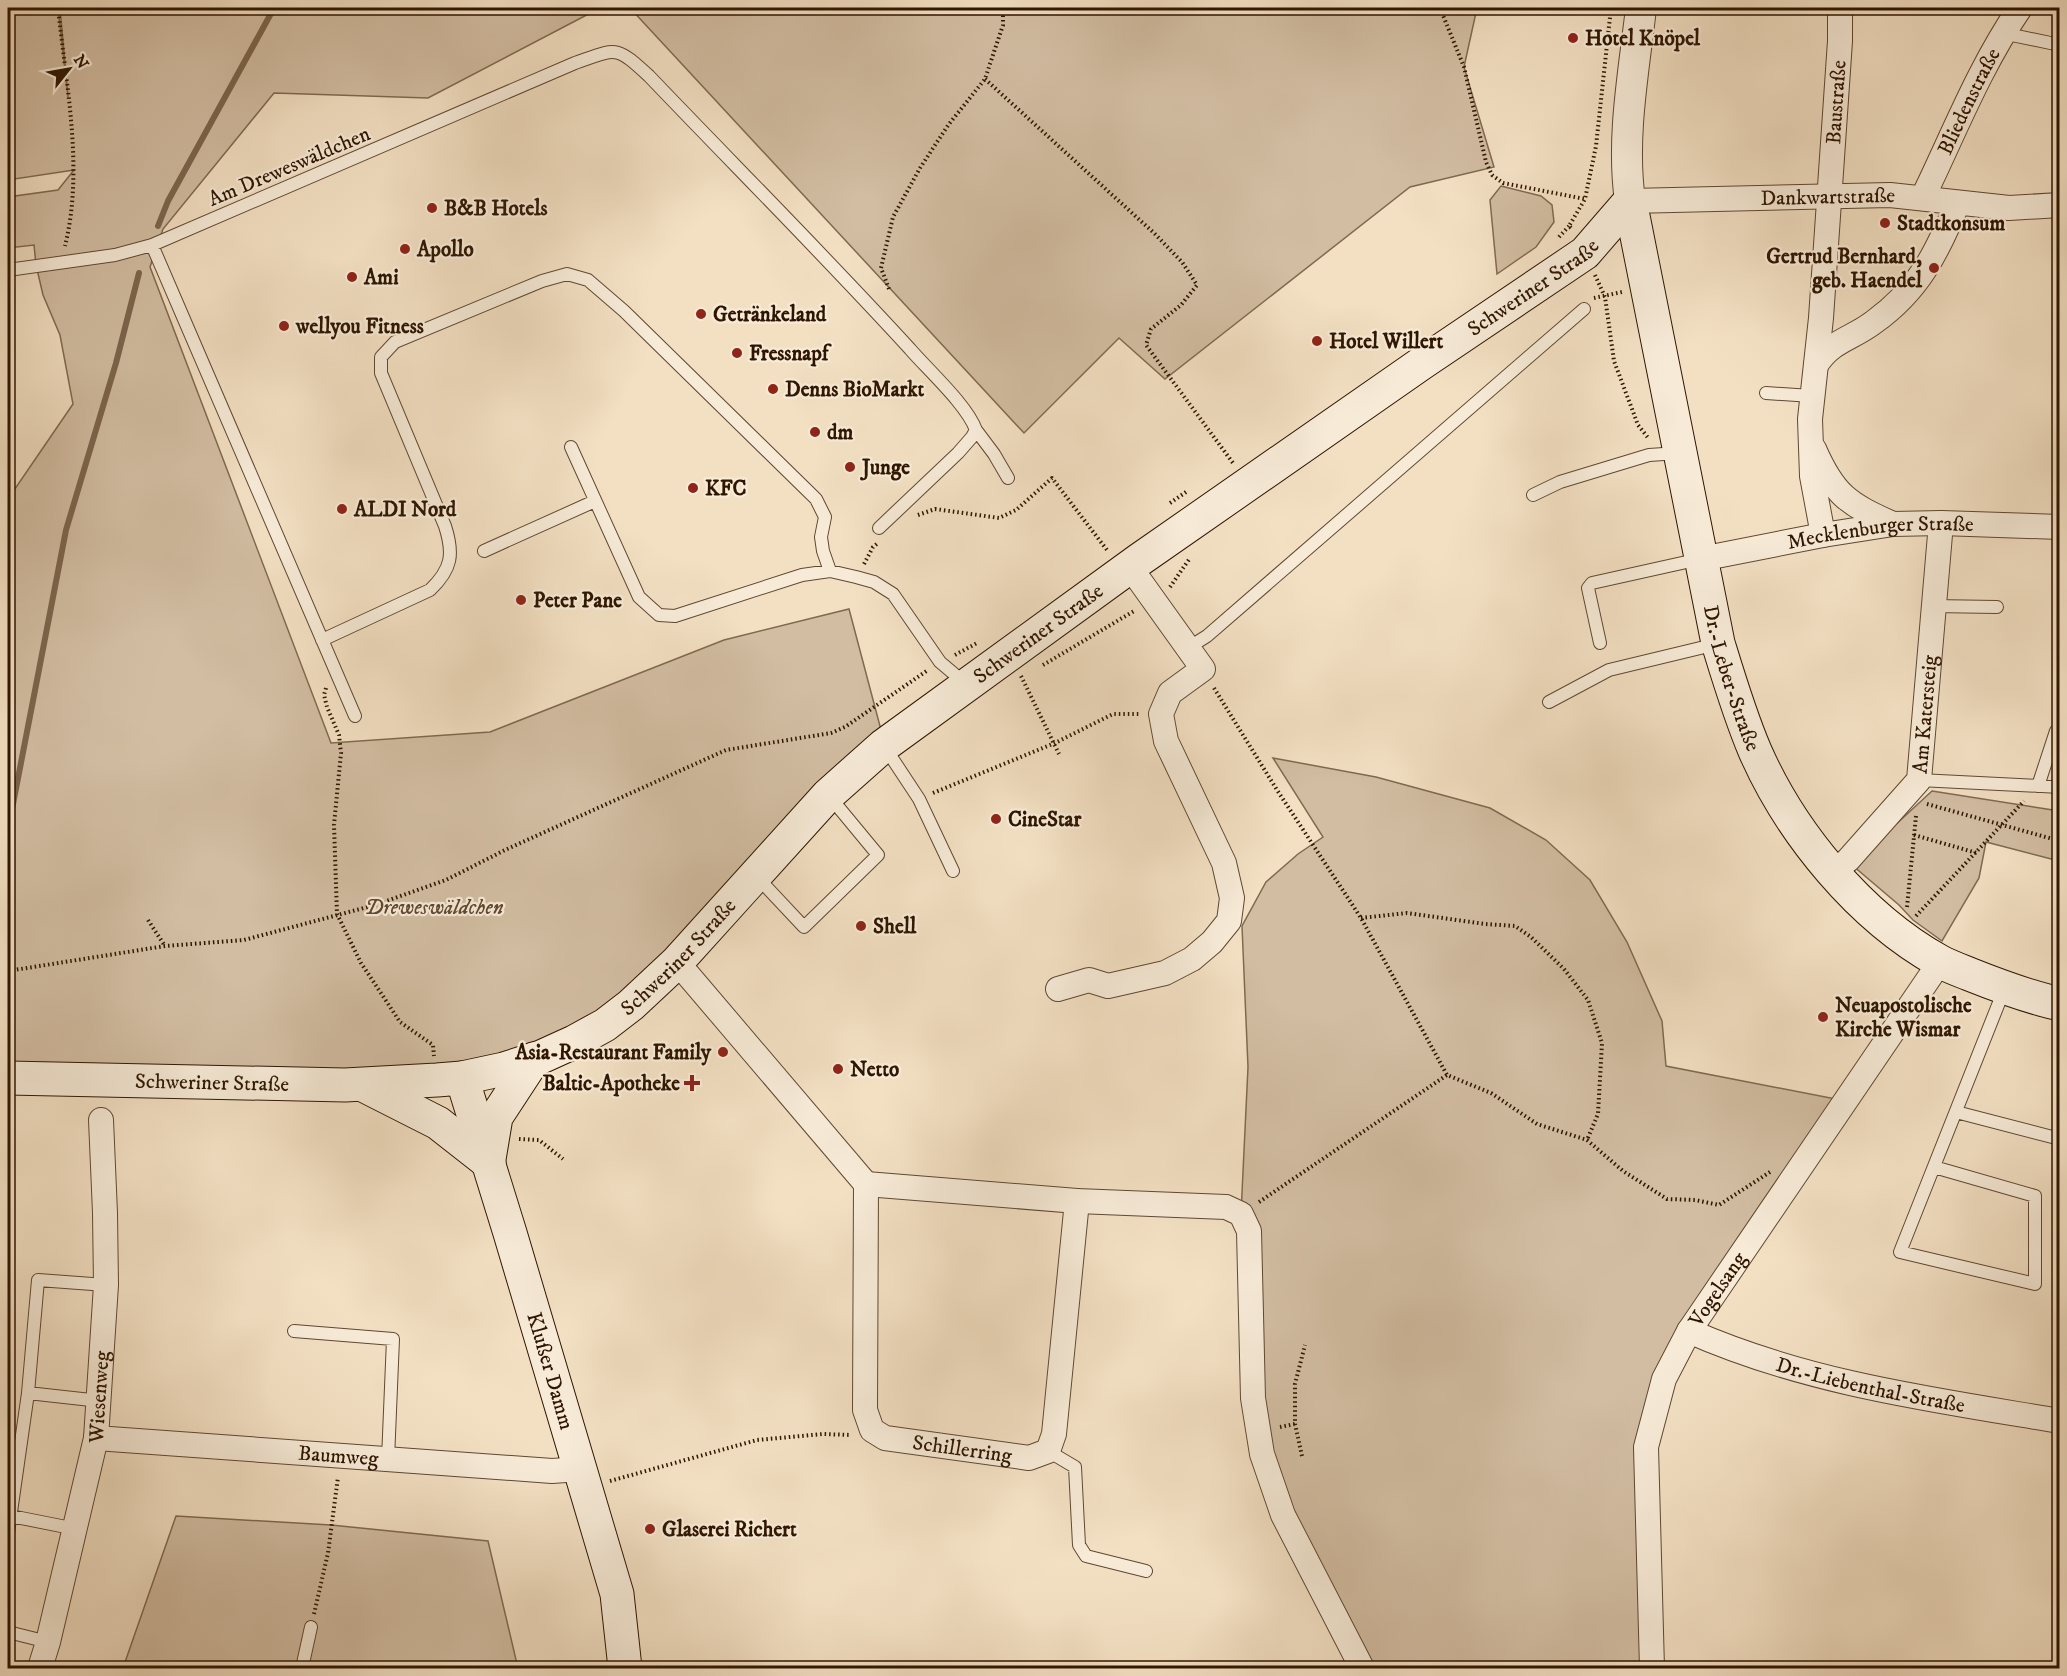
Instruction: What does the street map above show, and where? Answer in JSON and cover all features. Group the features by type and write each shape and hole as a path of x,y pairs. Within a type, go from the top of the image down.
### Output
{"main road":[{"name":"Dr.-Leber-Straße","path":"1630,201 1670,454 1701,559 1718,643 1737,703 1756,752 1779,796 1805,838 1833,872 1869,908 1901,935 1940,962 2004,988 2060,1004"},
{"name":"Schweriner Straße","path":"8,1078 363,1085 448,1070 504,1069 574,1042 605,1025 631,1005 676,962 828,795 883,746 966,685 1015,672 1119,558 1248,484 1585,253 1630,201"},
{"path":"363,1085 438,1123 489,1163 496,1117 534,1059"},
{"name":"Klußer Damm","path":"448,1070 489,1163 583,1478 617,1594 625,1668"}],"street":[{"path":"1630,201 1626,174 1626,148 1641,8"},
{"name":"Baustraße","path":"1823,535 1812,476 1810,441 1812,396 1821,318 1840,41 1840,8"},
{"name":"Bliedenstraße","path":"1923,197 2002,33 2020,8"},
{"name":"Dankwartstraße","path":"1630,201 1890,195 2009,208 2060,205"},
{"path":"1816,365 1830,347 1876,321 1912,287 1942,247 1958,203"},
{"path":"1821,318 1830,333 1848,338"},
{"path":"1810,441 1822,468 1846,499 1860,509 1893,524"},
{"name":"Mecklenburger Straße","path":"1701,559 1893,524 1941,522 2060,526"},
{"name":"Am Katersteig","path":"1833,872 1919,791 1932,606 1941,522"},
{"path":"1058,989 1089,980 1108,987 1166,973 1192,959 1212,942 1229,921 1232,898 1224,863 1166,741 1161,714 1170,693 1203,669 1153,599 1119,558"},
{"path":"676,962 866,1184 865,1410 872,1430"},
{"name":"Vogelsang","path":"1652,1668 1646,1448 1664,1379 1689,1331 1940,962"},
{"name":"Wiesenweg","path":"40,1668 76,1529 96,1438 106,1285 101,1120"},
{"path":"866,1184 1077,1201 1226,1207 1241,1214 1250,1231 1253,1398 1262,1454 1283,1515 1362,1668"},
{"path":"1048,1451 1054,1434 1077,1201"},
{"name":"Dr.-Liebenthal-Straße","path":"1689,1331 1720,1345 1806,1374 1886,1391 2060,1421"},
{"name":"Schillerring","path":"872,1430 885,1438 1029,1458 1048,1451"},
{"name":"Baumweg","path":"96,1438 552,1471 583,1478"}],"lane":[{"path":"2002,33 2060,45"},
{"name":"Am Dreweswäldchen","path":"8,270 115,255 152,245 575,63 610,51 625,54 650,76 895,333 963,408 1008,478"},
{"path":"152,245 355,716"},
{"path":"322,640 430,590 449,566 450,540 381,373 381,357 395,342 542,281 567,274 588,280 624,310 816,499 825,517 820,537 830,571"},
{"path":"1188,648 1207,636 1585,304"},
{"path":"1766,393 1812,396"},
{"path":"881,534 958,453 976,430"},
{"path":"571,447 639,597 659,615 675,616 802,575 830,571 874,582 893,594 940,662 966,685"},
{"path":"1533,495 1560,482 1649,455 1670,454"},
{"path":"484,551 595,501"},
{"path":"1600,644 1588,588 1592,583 1701,559"},
{"path":"1932,606 1997,607"},
{"path":"1549,702 1609,669 1718,643"},
{"path":"2038,786 2056,731 2060,728"},
{"path":"883,746 919,799 952,871"},
{"path":"1919,791 2060,787"},
{"path":"756,876 804,927 878,855 828,795"},
{"path":"1934,1167 2035,1196 2035,1284 1900,1252 2004,988"},
{"path":"1956,1112 2060,1139"},
{"path":"8,1533 28,1393 38,1280 106,1285"},
{"path":"294,1331 393,1339 388,1459"},
{"path":"28,1393 100,1401"},
{"path":"1048,1451 1075,1467 1079,1545 1086,1556 1146,1571"},
{"path":"11,1516 76,1529"},
{"path":"302,1668 311,1627"},
{"path":"8,1632 48,1642"}],"path":[{"path":"36,265 64,252 69,232 75,169 58,8"},
{"path":"889,289 881,268 893,217 920,168 949,124 985,79 1003,25 1003,8"},
{"path":"1440,8 1464,67 1486,162 1492,176 1503,183 1585,200 1596,146 1611,8"},
{"path":"985,79 1154,233 1182,262 1192,277 1197,285 1181,305 1151,329 1146,345 1248,484"},
{"path":"1585,304 1605,297 1614,361 1638,425 1670,454"},
{"path":"909,520 934,509 999,518 1016,510 1052,478 1119,558"},
{"path":"858,578 881,534"},
{"path":"1042,665 1153,599 1172,585 1185,564 1197,551"},
{"path":"1203,669 1277,790 1361,918 1447,1075 1491,1093 1537,1124 1587,1140 1623,1171 1667,1199 1695,1200 1719,1205 1774,1169"},
{"path":"1015,672 1059,754"},
{"path":"338,678 325,688 324,695 339,735 341,753 334,825 337,914 361,963 400,1022 433,1045 448,1070"},
{"path":"919,799 1055,743 1113,714 1161,714"},
{"path":"8,971 165,946 244,940 375,905 446,880 505,850 726,750 831,733 845,727"},
{"path":"1901,935 1912,920 2038,786"},
{"path":"1901,935 1906,914 1919,791 2003,825 2060,841"},
{"path":"1914,835 1977,853"},
{"path":"1361,918 1407,913 1515,926 1531,937 1564,969 1588,1000 1602,1042 1598,1114 1587,1140"},
{"path":"148,920 165,946"},
{"path":"1241,1214 1447,1075"},
{"path":"513,1138 539,1140 563,1159"},
{"path":"1302,1456 1295,1424 1295,1384 1305,1345"},
{"path":"583,1478 757,1440 823,1434 857,1436 872,1430"},
{"path":"311,1627 327,1553 341,1454"}],"green space":[{"name":"Dreweswäldchen","path":"8,8 58,8 68,97 60,8 600,8 428,98 274,93 163,229 150,267 331,743 490,732 724,640 849,609 885,745 677,962 504,1069 8,1077 8,499 73,404 60,335 43,295 34,245 8,248 8,197 58,190 74,170 8,180"},
{"path":"630,8 1477,8 1464,67 1494,167 1410,187 1165,379 1119,338 1024,433"},
{"path":"1501,186 1541,196 1552,205 1554,222 1536,247 1497,274 1490,200"},
{"path":"1273,758 1376,777 1490,808 1546,840 1590,880 1627,942 1662,1021 1666,1066 1846,1101 1689,1331 1646,1447 1652,1668 1362,1668 1262,1454 1241,1214 1248,1067 1242,926 1266,882 1298,854 1323,837"},
{"path":"1932,791 2059,811 2059,861 1986,842 1979,878 1942,941 1913,920 1852,865"},
{"path":"176,1516 331,1525 488,1541 517,1664 516,1668 123,1668"}],"waterway":[{"path":"158,226 168,201 274,8"},
{"path":"8,830 66,530 116,363 139,273"}],"place":[{"name":"Hotel Knöpel","path":"1573,38"},
{"name":"B&B Hotels","path":"432,208"},
{"name":"Stadtkonsum","path":"1885,223"},
{"name":"Apollo","path":"405,249"},
{"name":"Gertrud Bernhard, geb. Haendel","path":"1934,268"},
{"name":"Ami","path":"352,277"},
{"name":"Getränkeland","path":"701,314"},
{"name":"wellyou Fitness","path":"284,326"},
{"name":"Hotel Willert","path":"1317,341"},
{"name":"Fressnapf","path":"737,353"},
{"name":"Denns BioMarkt","path":"773,389"},
{"name":"dm","path":"815,432"},
{"name":"Junge","path":"850,467"},
{"name":"KFC","path":"693,488"},
{"name":"ALDI Nord","path":"342,509"},
{"name":"Peter Pane","path":"521,600"},
{"name":"CineStar","path":"996,819"},
{"name":"Shell","path":"861,926"},
{"name":"Neuapostolische Kirche Wismar","path":"1823,1017"},
{"name":"Asia-Restaurant Family","path":"723,1052"},
{"name":"Netto","path":"838,1069"},
{"name":"Baltic-Apotheke","path":"692,1083"},
{"name":"Glaserei Richert","path":"650,1529"}]}
